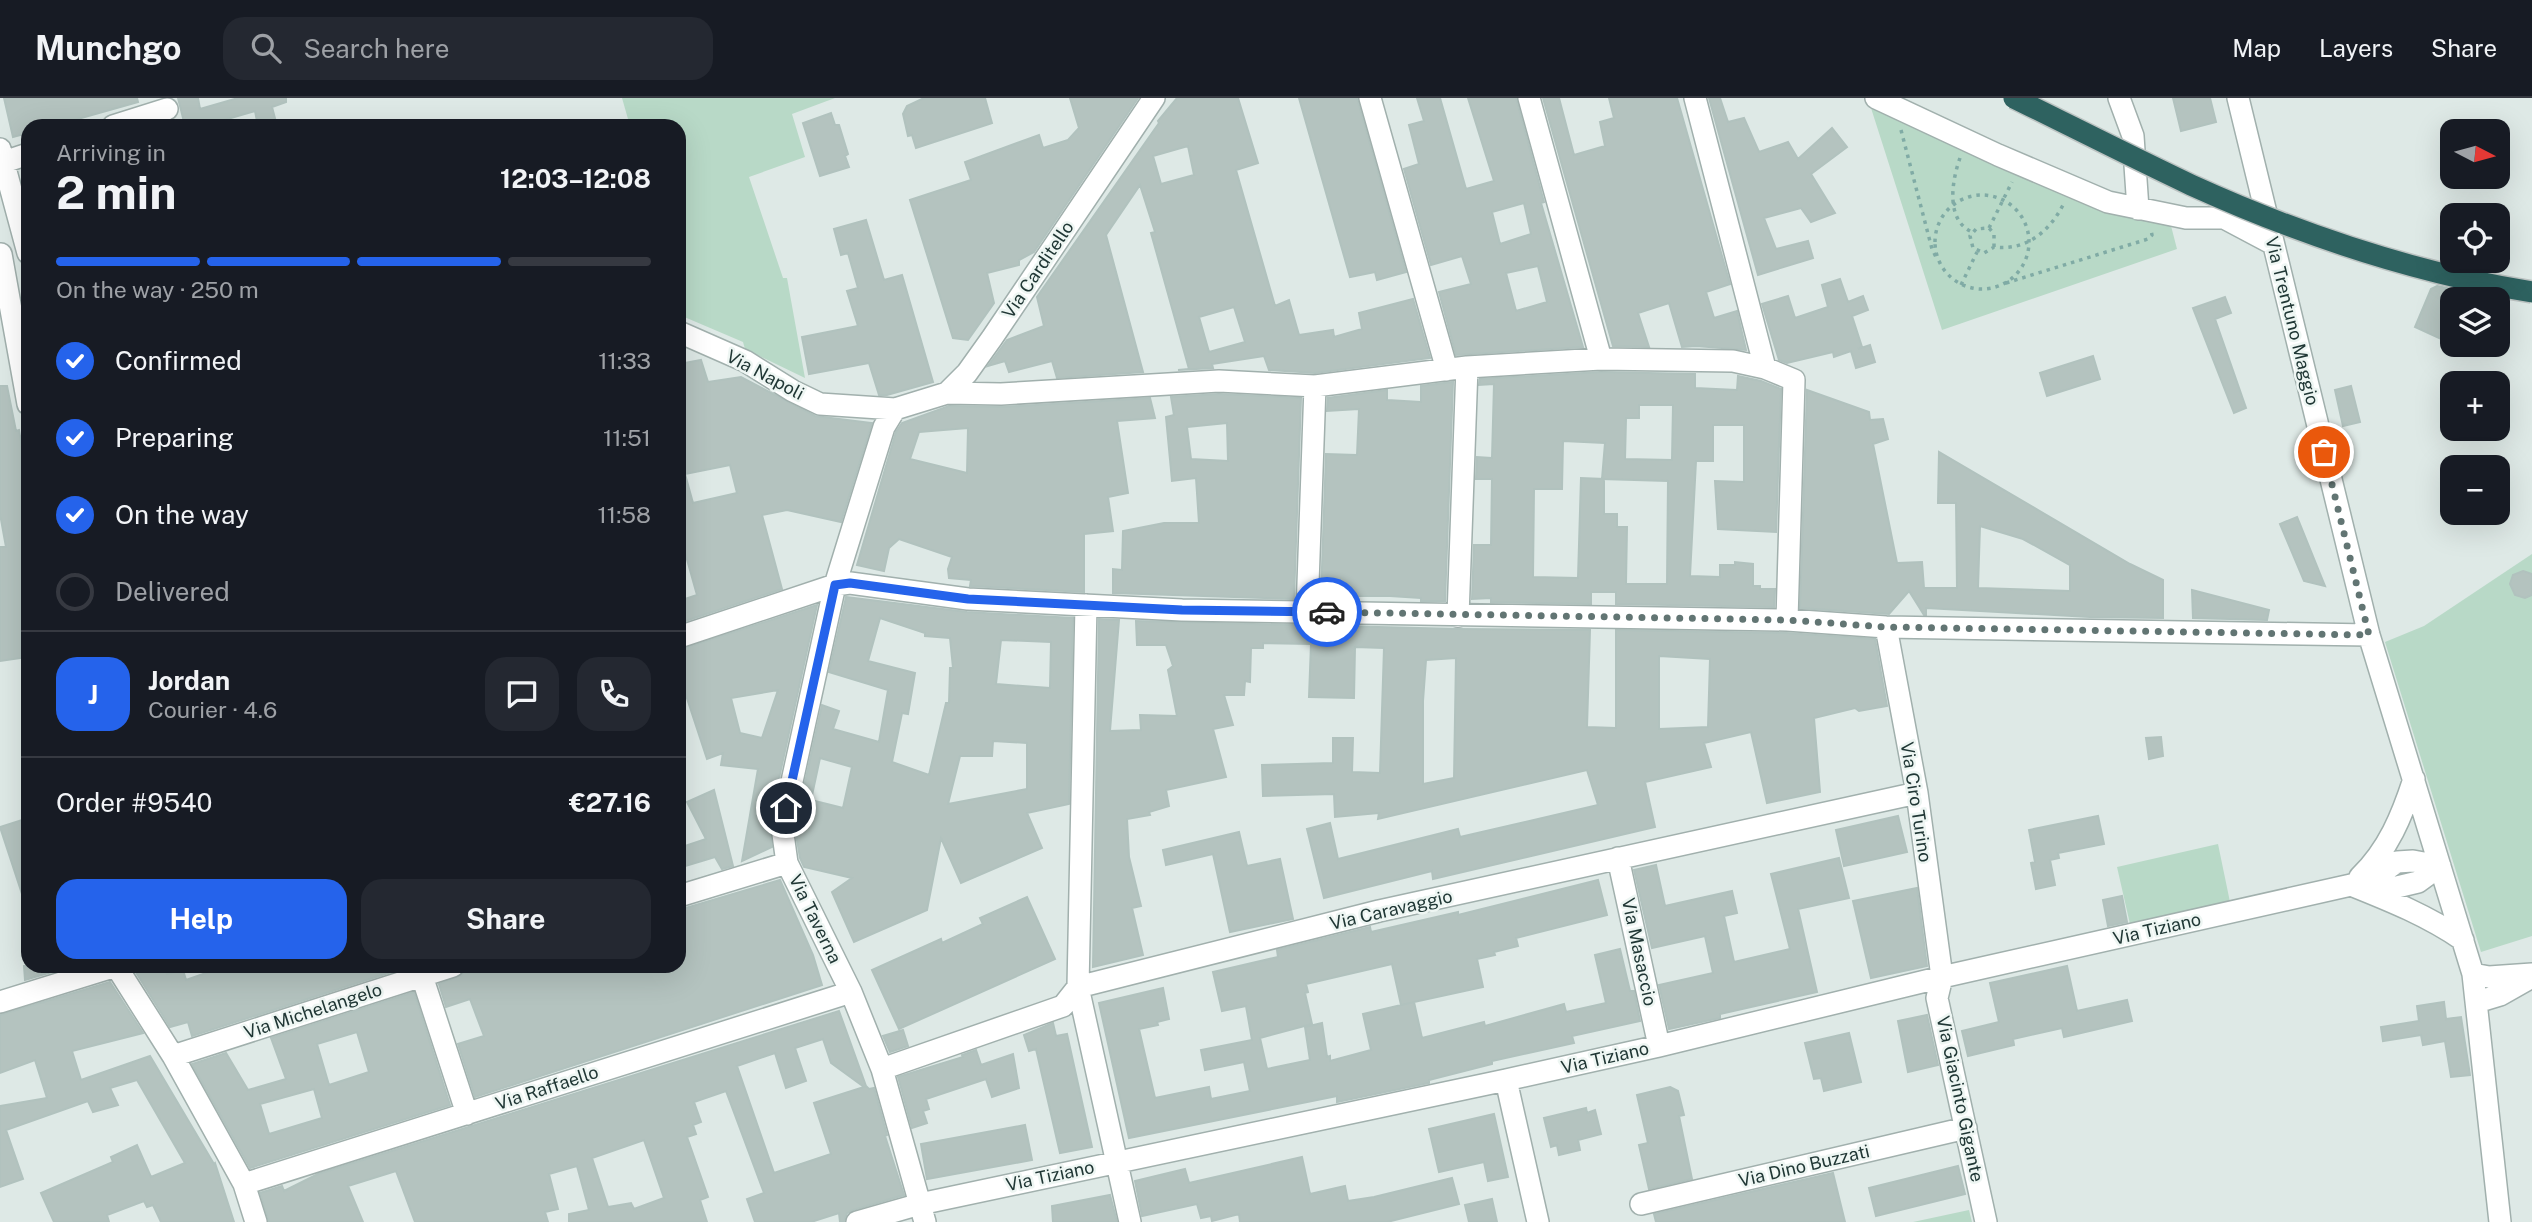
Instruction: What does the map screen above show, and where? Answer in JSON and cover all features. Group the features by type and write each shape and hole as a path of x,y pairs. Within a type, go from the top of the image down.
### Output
{"highway":[{"path":"2014,98 2193,185 2289,225 2471,282 2532,292"}],"street":[{"name":"Via Carditello","path":"895,409 947,393 967,373 1154,98"},
{"path":"1370,98 1457,368 1458,616"},
{"path":"1529,98 1601,359"},
{"path":"1695,98 1765,368"},
{"path":"1876,98 2141,219 2224,218 2273,244"},
{"path":"2119,98 2133,136 2141,219"},
{"name":"Via Trentuno Maggio","path":"2238,98 2369,635 2473,974 2500,1222"},
{"path":"138,119 167,111"},
{"path":"21,154 2,155 21,227"},
{"path":"2224,218 2257,178"},
{"path":"21,258 0,254 21,366"},
{"name":"Via Napoli","path":"686,335 745,361 793,391 820,404 895,409"},
{"path":"947,393 1001,394 1219,381 1315,386 1457,368 1601,359 1733,361 1765,368 1794,380 1787,620"},
{"path":"1307,612 1315,386"},
{"name":"Via Taverna","path":"895,409 884,427 835,585 782,827 787,863 851,992 882,1069 922,1213"},
{"path":"686,635 835,585 850,583 968,599 1086,605 1458,616 1787,620 1886,627 2369,635"},
{"path":"1086,605 1078,987 1130,1222"},
{"name":"Via Ciro Turino","path":"1886,627 1917,793 1942,977"},
{"path":"2414,779 2406,805 2391,837 2375,863 2351,886 2417,912 2463,940"},
{"name":"Via Caravaggio","path":"882,1069 1063,1006 1078,987 1378,911 1917,793"},
{"name":"Via Masaccio","path":"1618,858 1659,1046"},
{"name":"Via Tiziano","path":"856,1222 922,1213 1117,1161 1659,1046 1942,977 2351,886 2380,874 2397,862 2413,861 2440,866"},
{"path":"686,894 787,863"},
{"path":"0,1002 93,973"},
{"path":"120,973 173,1056 244,1184 256,1222"},
{"name":"Via Michelangelo","path":"173,1056 431,973"},
{"path":"2473,974 2508,977 2532,975"},
{"path":"2477,1002 2500,995 2532,975"},
{"path":"422,976 467,1114"},
{"name":"Via Giacinto Gigante","path":"1942,977 1937,998 1986,1222"},
{"name":"Via Raffaello","path":"244,1184 851,992"},
{"path":"1506,1080 1538,1222"},
{"name":"Via Dino Buzzati","path":"1641,1204 1966,1128"}],"path":[{"path":"1912,132 1899,126 1932,249 1946,273 1961,285 1974,289 1991,289 2148,239 2152,235 2151,229 2141,219"},
{"path":"1961,154 1953,181 1954,203 1963,225 1972,232"},
{"path":"1989,228 2021,165"},
{"path":"1937,259 1934,244 1936,230 1942,216 1954,203 1979,194 2003,199 2019,212 2026,225 2029,242 2026,258 2019,272 2006,283"},
{"path":"1994,247 1996,238 1989,228 1980,227 1972,232 1970,244 1977,252 1984,253 1994,247 2003,248 2029,242 2048,227 2064,201 2073,206"},
{"path":"1961,285 1977,252"}],"green space":[{"path":"622,98 835,98 792,114 805,157 749,177 783,278 787,278 805,378 745,349 743,342 686,318 686,119 628,119"},
{"path":"1871,108 2112,208 2170,222 2177,249 1942,330"},
{"path":"2532,554 2532,936 2481,952 2385,642 2424,626"},
{"path":"2218,844 2230,902 2130,924 2117,867"},
{"path":"1969,1210 1972,1222 1913,1222"}],"building":[{"path":"4,98 137,98 138,102 78,119 21,119 21,135 13,137"},
{"path":"178,98 198,98 200,109 238,98 286,98 286,102 272,107 275,119 257,119 255,111 227,119 183,119"},
{"path":"924,98 985,98 992,123 916,148 912,135 908,136 903,114 907,106"},
{"path":"1070,98 1138,98 1034,252 1019,260 1019,265 987,273 994,303 968,340 953,338 910,200 971,180 965,162 1039,135 1043,148 1068,140 1079,128"},
{"path":"1177,98 1238,98 1258,163 1236,170 1275,306 1289,300 1299,335 1333,330 1334,337 1362,329 1359,313 1413,299 1430,358 1315,373 1269,370 1264,356 1212,364 1213,368 1178,370 1189,369 1151,233 1155,232 1140,185 1106,235 1143,372 1057,378 1052,361 1009,372 1005,361 988,366 1007,340 1044,326 1037,297 1158,121","holes":["1188,146 1194,175 1161,184 1153,156","1234,307 1245,342 1209,352 1199,317"]},
{"path":"1299,98 1357,98 1406,272 1377,280 1375,272 1350,277"},
{"path":"1417,98 1440,98 1466,189 1494,181 1468,98 1516,98 1544,202 1541,203 1583,347 1456,355 1439,292 1471,284 1462,256 1431,265 1404,169 1419,164 1409,125 1424,121","holes":["1524,203 1531,234 1500,244 1492,212","1538,266 1547,302 1516,311 1506,273"]},
{"path":"1543,98 1559,98 1574,155 1605,146 1600,122 1614,118 1609,98 1677,98 1730,284 1706,292 1714,318 1737,311 1746,350 1682,347 1669,303 1638,313 1649,347 1613,346"},
{"path":"1709,98 1720,98 1728,122 1744,118 1759,152 1788,142 1798,159 1832,128 1847,147 1811,174 1835,213 1811,222 1801,208 1764,218 1776,249 1808,241 1813,258 1758,275"},
{"path":"2173,98 2210,98 2216,122 2181,131"},
{"path":"831,113 835,125 839,125 849,167 820,176 803,123"},
{"path":"866,220 884,280 902,275 933,382 887,395 879,395 869,363 809,374 802,337 858,326 847,291 858,288 848,253 841,255 834,229"},
{"path":"1840,279 1848,302 1863,296 1868,310 1852,316 1862,347 1858,349 1870,345 1875,362 1856,368 1851,351 1834,357 1833,352 1787,363 1779,360 1762,304 1788,296 1795,318 1828,307 1822,285"},
{"path":"2442,287 2440,338 2415,327 2431,289"},
{"path":"2225,297 2231,313 2215,319 2246,408 2234,413 2193,308"},
{"path":"2093,356 2100,379 2047,396 2040,373"},
{"path":"701,360 708,382 741,377 815,416 872,423 841,522 787,510 762,515 782,589 686,621 686,599 697,595 686,556 686,478 693,503 737,493 730,465 686,474 686,363"},
{"path":"1601,372 1695,374 1695,388 1737,390 1738,376 1781,389 1776,532 1718,529 1715,481 1744,482 1744,425 1713,425 1713,461 1696,461 1690,576 1720,577 1720,565 1735,565 1735,562 1753,564 1753,586 1775,589 1774,607 1616,604 1616,592 1591,592 1591,604 1491,602 1491,598 1472,599 1474,545 1491,545 1492,479 1476,479 1477,457 1492,458 1494,384 1479,385 1480,379","holes":["1639,405 1673,405 1672,460 1625,459 1626,418 1639,418","1563,441 1605,443 1602,479 1581,478 1578,578 1533,577 1534,489 1562,489","1604,479 1668,481 1667,584 1626,584 1627,527 1617,527 1617,514 1604,514"]},
{"path":"1453,382 1445,601 1421,601 1421,598 1390,596 1321,596 1326,454 1357,455 1359,409 1327,411 1328,398 1387,390 1387,400 1421,402 1421,386"},
{"path":"0,386 7,386 16,431 19,430 21,442 21,658 0,661 0,547 6,547 0,514"},
{"path":"2351,386 2360,422 2343,426 2335,390"},
{"path":"1807,390 1869,412 1870,420 1883,419 1888,439 1873,444 1897,563 1922,562 1924,588 1957,588 1956,503 1938,503 1939,452 2130,564 2163,580 2163,618 1926,608 1924,615 1909,591 1889,614 1800,608","holes":["1980,526 2023,539 2070,565 2070,591 1978,588"]},
{"path":"1219,394 1301,398 1294,599 1113,593 1113,569 1122,570 1123,531 1164,523 1199,523 1196,478 1172,481 1166,417 1174,415 1171,397","holes":["1227,423 1228,461 1191,459 1187,427"]},
{"path":"1150,398 1155,418 1117,421 1128,493 1108,497 1113,531 1084,534 1084,592 970,586 971,580 949,578 948,569 952,557 899,539 889,548 884,571 857,565 896,432 902,423 949,406 1002,407","holes":["968,428 967,473 910,459 919,432"]},
{"path":"2297,517 2325,586 2304,581 2280,524"},
{"path":"2523,571 2532,574 2532,595 2525,598 2515,595 2510,584 2513,575"},
{"path":"2192,590 2269,610 2267,620 2193,618"},
{"path":"846,597 967,612 1073,618 1069,804 1027,813 1042,848 961,883 941,838 927,910 854,942 832,892 852,878 804,867 795,828 822,705 839,711 833,729 879,742 888,690 829,672","holes":["880,618 925,633 925,636 950,638 953,668 950,668 949,703 946,703 929,775 892,762 902,713 908,714 915,673 868,661","1001,640 1051,642 1050,688 996,684","993,741 1027,743 1027,789 948,804 960,756 992,756","820,758 852,767 843,808 811,800"]},
{"path":"817,605 769,824 772,847 742,861 758,769 721,765 723,753 707,759 686,695 686,648","holes":["778,690 762,738 740,733 731,698"]},
{"path":"1099,619 1119,620 1110,731 1141,730 1140,715 1177,716 1168,670 1173,666 1166,645 1137,645 1136,621 1590,630 1587,727 1616,728 1616,630 1786,633 1875,639 1887,706 1859,711 1855,708 1814,718 1820,792 1767,803 1751,732 1704,743 1711,767 1645,782 1655,827 1433,879 1432,871 1324,898 1307,829 1330,823 1338,859 1458,829 1460,837 1598,805 1587,770 1378,819 1379,813 1335,817 1334,794 1263,796 1262,765 1333,763 1333,738 1353,738 1352,772 1380,773 1384,648 1355,647 1354,698 1309,697 1311,644 1263,643 1263,648 1251,648 1250,682 1245,681 1244,695 1224,695 1233,725 1213,729 1226,777 1166,790 1169,806 1149,812 1150,815 1127,819 1129,857 1141,906 1132,908 1143,955 1093,967","holes":["1659,656 1710,659 1708,727 1659,729","1456,658 1454,778 1423,784 1426,660"]},
{"path":"2161,737 2163,756 2149,759 2146,738"},
{"path":"714,790 733,866 722,869 715,857 686,866 686,846 706,839 687,802"},
{"path":"1898,816 1907,852 1844,866 1836,830"},
{"path":"2098,816 2104,844 2058,853 2059,858 2050,860 2055,885 2036,889 2031,863 2035,862 2029,830"},
{"path":"21,820 21,891 0,827"},
{"path":"1239,832 1247,866 1280,859 1293,919 1230,932 1213,854 1166,865 1163,850"},
{"path":"1839,858 1849,898 1798,909 1817,992 1720,1014 1720,1018 1669,1029 1659,985 1713,973 1705,936 1652,948 1634,870 1656,865 1665,906 1732,891 1737,913 1724,916 1734,962 1790,949 1771,874"},
{"path":"780,880 813,955 822,985 475,1097 458,1044 484,1036 470,999 446,1007 439,984 463,973 686,973 686,908"},
{"path":"1598,880 1607,915 1516,938 1518,946 1477,959 1483,987 1414,1002 1422,1038 1484,1022 1485,1026 1564,1004 1566,1012 1606,1003 1595,955 1620,949 1630,991 1634,991 1640,1021 1572,1036 1574,1043 1492,1061 1492,1064 1429,1080 1429,1083 1337,1102 1337,1096 1129,1138 1099,1003 1163,988 1169,1019 1157,1022 1158,1025 1139,1029 1155,1098 1209,1087 1211,1099 1250,1091 1244,1062 1205,1070 1201,1050 1252,1040 1246,1006 1222,1011 1213,972 1278,957 1277,950 1370,927 1371,932 1458,912 1458,915","holes":["1392,964 1401,1005 1414,1002 1363,1014 1371,1050 1330,1061 1330,1056 1327,1057 1322,1023 1305,1027 1310,1060 1267,1069 1260,1038 1312,1024 1305,993 1308,992 1306,984"]},
{"path":"1917,888 1927,966 1871,978 1853,901"},
{"path":"2122,896 2127,922 2108,926 2103,900"},
{"path":"1027,897 1055,959 899,1029 872,970 941,939 942,943 983,924 980,918"},
{"path":"2067,966 2077,1011 2127,1000 2132,1021 2064,1037 2062,1028 2013,1039 2014,1045 1968,1056 1962,1031 1999,1022 1990,983"},
{"path":"24,973 48,973 25,980"},
{"path":"136,973 184,973 186,980 206,973 388,973 192,1036 188,1022 170,1027"},
{"path":"110,982 143,1033 72,1051 81,1080 150,1056 215,1163 234,1222 161,1222 153,1205 147,1207 144,1201 107,1215 109,1222 54,1222 41,1193 113,1162 111,1157 137,1145 151,1177 185,1163 137,1080 110,1088 118,1105 93,1112 88,1101 6,1130 23,1179 0,1187 0,1106 47,1098 35,1060 0,1073 0,1015"},
{"path":"414,992 450,1105 250,1168 192,1064 226,1053 248,1090 286,1079 271,1038","holes":["357,1032 369,1072 329,1085 317,1044","314,1089 322,1118 269,1134 260,1104"]},
{"path":"2444,1002 2446,1019 2461,1017 2470,1075 2451,1077 2445,1041 2423,1045 2421,1035 2383,1041 2381,1027 2419,1021 2417,1006"},
{"path":"839,1011 866,1086 869,1089 874,1088 887,1135 885,1136 904,1195 853,1210 847,1213 844,1222 840,1222 839,1213 811,1222 755,1222 747,1199 764,1193 726,1091 694,1102 701,1122 693,1125 696,1134 687,1137 708,1197 700,1200 707,1222 569,1222 569,1214 589,1210 577,1166 549,1174 558,1209 545,1212 548,1222 415,1222 396,1171 348,1186 363,1222 269,1222 260,1193 282,1186 284,1191 318,1174","holes":["823,1039 831,1063 864,1087 814,1103 831,1154 774,1173 737,1066 775,1053 786,1088 806,1081 795,1048","644,1140 664,1198 634,1209 631,1203 608,1207 592,1158"]},
{"path":"1927,1015 1938,1065 1908,1072 1898,1021"},
{"path":"1053,1023 1056,1036 1067,1034 1092,1147 1060,1153 1036,1049 1029,1051 1024,1035"},
{"path":"903,1030 908,1046 890,1052 883,1036"},
{"path":"1849,1033 1861,1082 1824,1091 1821,1078 1814,1079 1805,1043"},
{"path":"976,1050 981,1065 1013,1054 1019,1088 992,1097 986,1079 926,1099 929,1109 923,1111 927,1123 912,1128 898,1077 963,1057 962,1055"},
{"path":"1670,1087 1678,1091 1684,1115 1679,1116 1692,1179 1649,1189 1639,1145 1648,1143 1637,1095"},
{"path":"1586,1108 1587,1113 1595,1110 1601,1134 1578,1140 1580,1150 1559,1155 1557,1145 1551,1147 1544,1118"},
{"path":"1494,1114 1508,1177 1488,1181 1484,1162 1439,1172 1429,1129"},
{"path":"1025,1125 1032,1160 927,1179 921,1144"},
{"path":"1302,1157 1310,1194 1345,1186 1348,1201 1452,1178 1459,1204 1387,1222 1240,1222 1239,1214 1212,1221 1211,1216 1201,1218 1197,1204 1142,1216 1135,1181 1185,1169 1189,1183"},
{"path":"1958,1166 1965,1194 1876,1216 1869,1188"},
{"path":"1833,1173 1845,1222 1656,1222 1654,1214"},
{"path":"1110,1195 1117,1222 1053,1222 1052,1206"},
{"path":"1492,1199 1497,1222 1469,1222 1465,1205"}],"way so far":[{"path":"1327,612 1787,620 1886,627 2369,635 2324,452"}],"route":[{"path":"786,808 835,585 850,583 968,599 1182,610 1327,612"}]}
